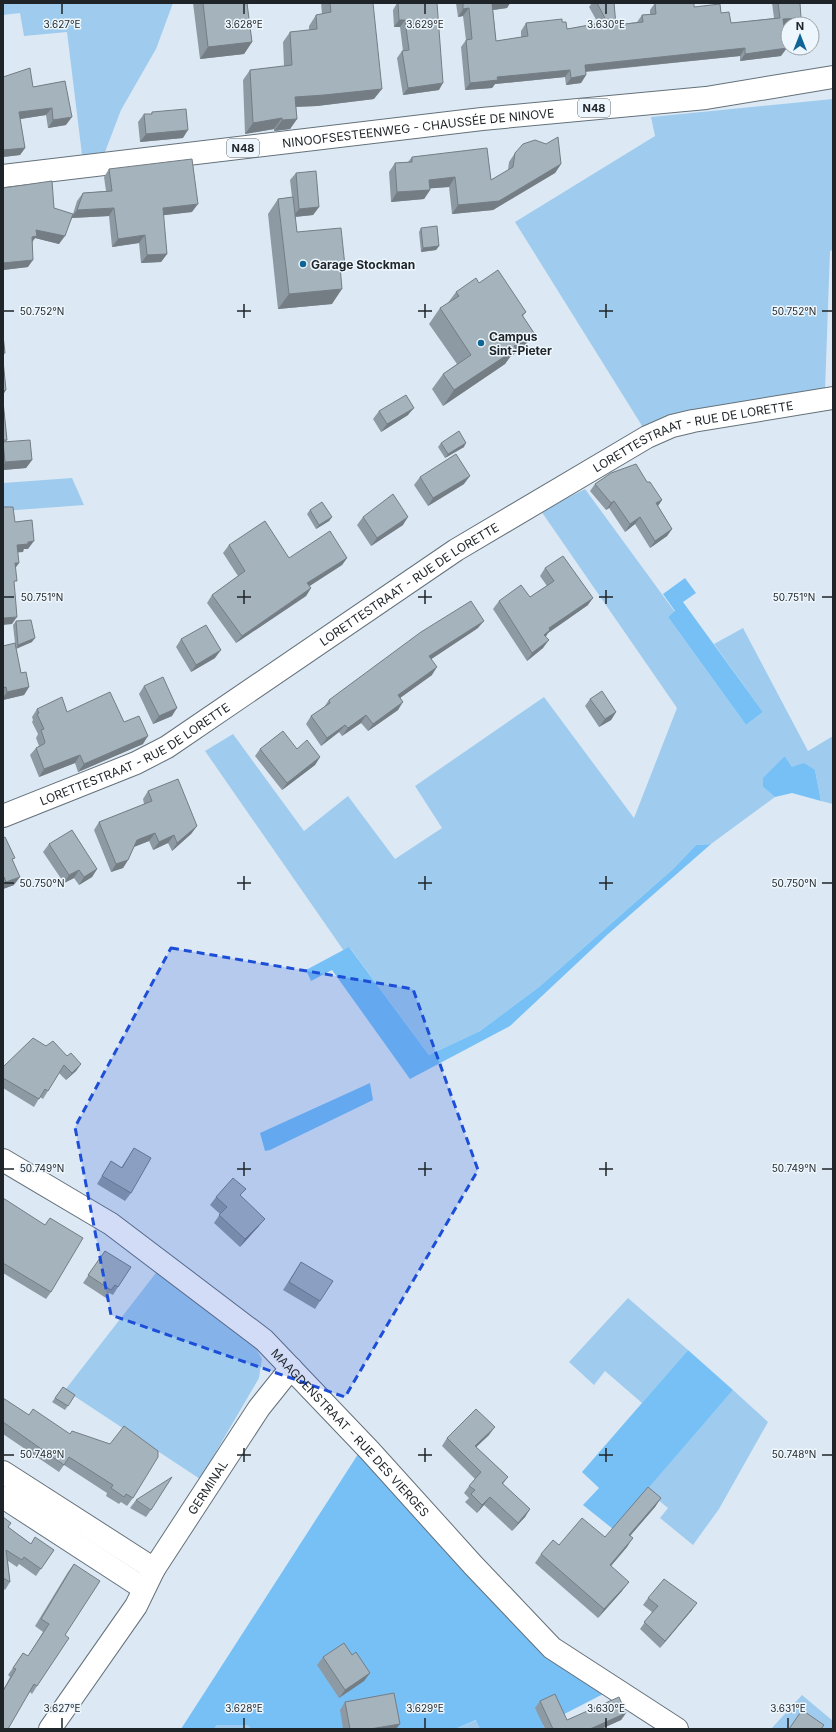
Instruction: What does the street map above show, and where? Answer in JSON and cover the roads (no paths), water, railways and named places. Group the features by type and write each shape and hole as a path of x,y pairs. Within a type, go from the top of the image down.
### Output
{"street":[{"name":"NINOOFSESTEENWEG - CHAUSSÉE DE NINOVE","path":"3,176 482,119 706,98 833,77"},
{"name":"LORETTESTRAAT - RUE DE LORETTE","path":"4,813 136,763 167,747 456,550 647,438 672,426 692,421 833,398"},
{"name":"MAAGDENSTRAAT - RUE DES VIERGES","path":"3,1160 111,1224 264,1340 370,1450 474,1565 552,1648 677,1729"},
{"name":"GERMINAL","path":"50,1729 136,1606 143,1588 154,1569 259,1408 291,1368"},
{"path":"3,1472 154,1569"},
{"path":"3,1497 123,1573 143,1588"}],"place":[{"name":"Garage Stockman","path":"303,264"},
{"name":"Campus Sint-Pieter","path":"481,343"}]}
